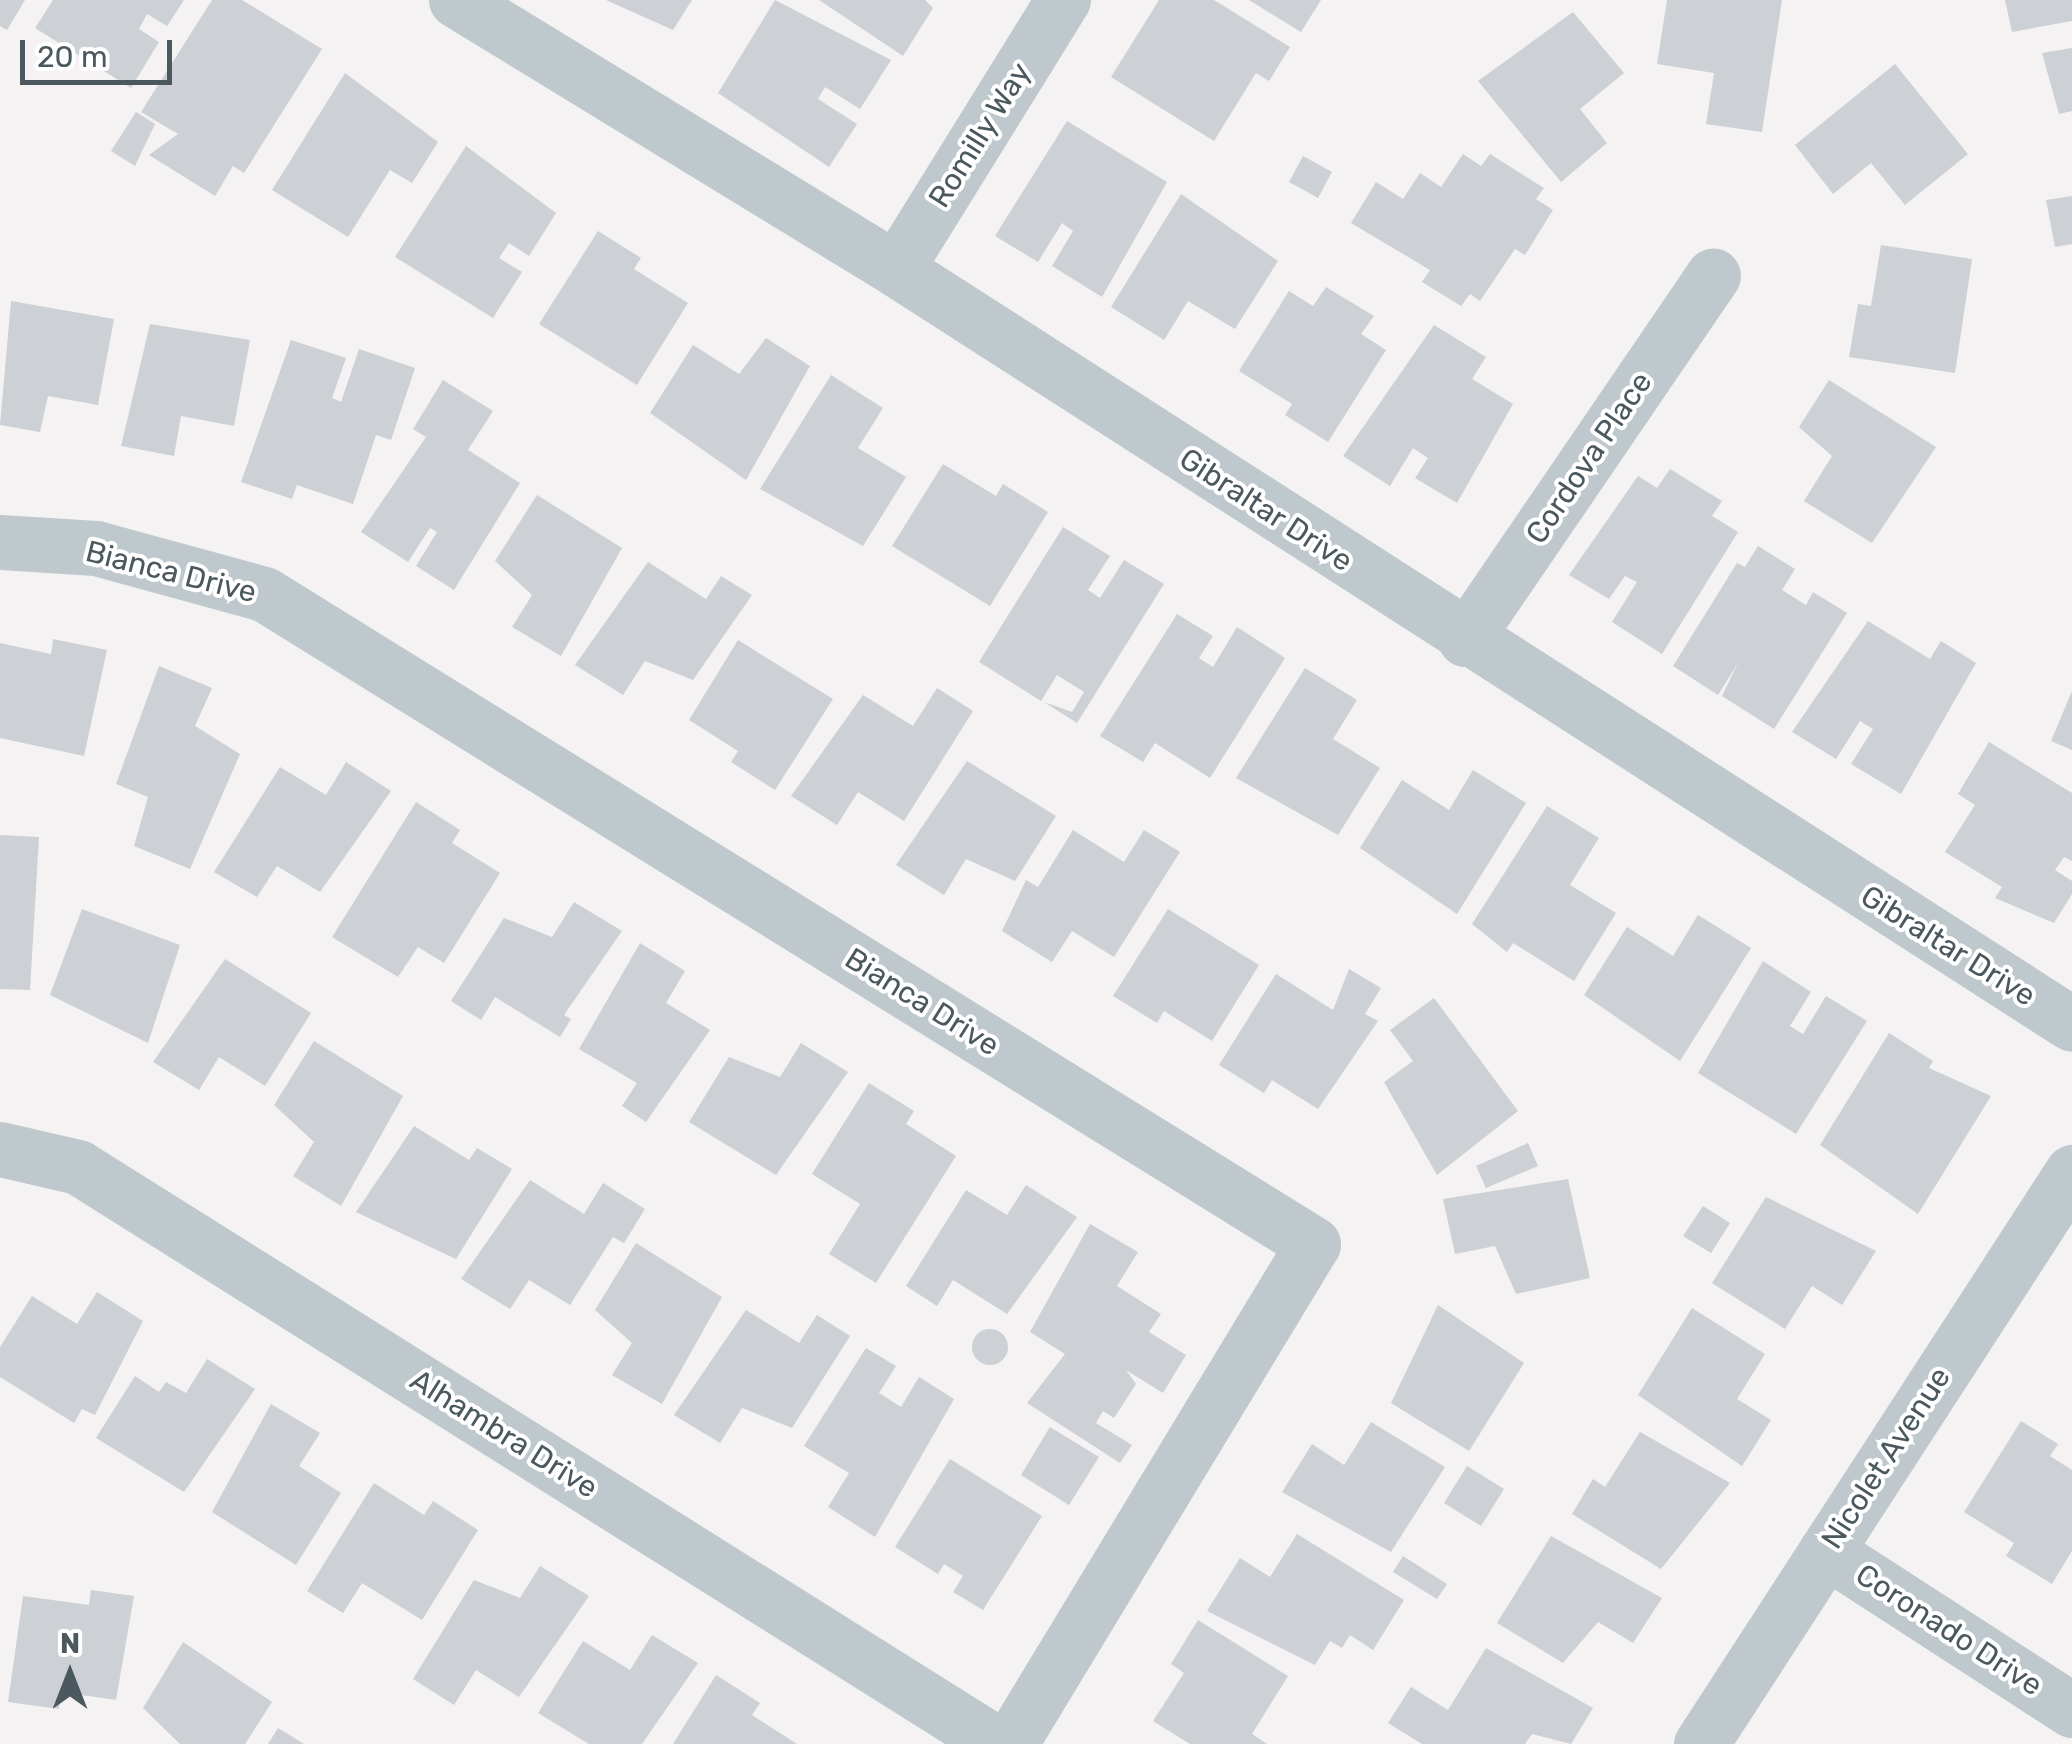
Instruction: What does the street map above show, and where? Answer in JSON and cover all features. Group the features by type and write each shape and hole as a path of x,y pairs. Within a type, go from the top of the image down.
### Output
{"street":[{"name":"Gibraltar Drive","path":"456,0 896,269 1465,639 2072,1024"},
{"name":"Romilly Way","path":"896,269 1063,0"},
{"name":"Cordova Place","path":"1465,639 1713,276"},
{"name":"Bianca Drive","path":"0,542 96,548 264,594 1314,1244 1010,1744"},
{"name":"Alhambra Drive","path":"0,1149 78,1167 997,1744"},
{"name":"Nicolet Avenue","path":"1701,1744 2072,1172"},
{"name":"Coronado Drive","path":"1826,1550 2072,1710"}],"building":[{"path":"0,0 25,0 7,30 0,26"},
{"path":"53,0 184,0 167,26 147,14 139,29 159,42 131,88 35,28"},
{"path":"212,0 242,0 322,49 244,173 233,166 215,196 149,155 178,134 141,112"},
{"path":"606,0 692,0 673,30"},
{"path":"775,0 891,60 860,109 825,87 818,99 857,124 829,167 718,93"},
{"path":"819,0 925,0 933,8 903,56"},
{"path":"1159,0 1214,0 1290,47 1269,81 1256,73 1214,141 1111,77"},
{"path":"1249,0 1321,0 1301,32"},
{"path":"1667,0 1782,0 1762,132 1706,124 1714,73 1657,64"},
{"path":"2005,0 2072,0 2072,21 2012,32"},
{"path":"1573,12 1624,73 1580,109 1607,143 1561,182 1478,81"},
{"path":"2072,48 2072,111 2059,114 2042,53"},
{"path":"1895,64 1968,154 1905,205 1871,163 1833,194 1795,145"},
{"path":"345,73 438,142 412,183 390,170 348,237 272,190"},
{"path":"136,112 155,124 135,166 111,151"},
{"path":"1067,121 1167,182 1102,297 1052,266 1073,231 1062,223 1038,262 995,236"},
{"path":"466,146 556,213 529,256 509,243 499,258 522,272 493,318 395,257"},
{"path":"1463,154 1481,166 1490,154 1544,188 1536,199 1553,210 1525,255 1515,249 1480,301 1470,294 1461,306 1422,282 1430,270 1351,223 1376,182 1403,199 1420,173 1441,187"},
{"path":"1303,156 1332,172 1318,198 1289,182"},
{"path":"1181,194 1278,261 1235,329 1188,301 1164,340 1111,307"},
{"path":"2072,196 2072,244 2055,247 2046,200"},
{"path":"598,231 641,258 634,269 688,303 637,385 539,324"},
{"path":"1881,245 1972,259 1955,373 1849,357 1858,304 1871,306"},
{"path":"1326,287 1374,316 1361,334 1386,350 1328,442 1285,415 1292,404 1239,371 1289,291 1313,306"},
{"path":"11,301 114,319 98,405 48,396 40,432 0,425"},
{"path":"150,324 250,340 234,426 181,416 174,456 121,446"},
{"path":"1434,325 1486,357 1472,379 1513,404 1457,503 1415,478 1428,458 1413,448 1390,486 1343,456"},
{"path":"766,338 810,366 746,480 650,413 693,345 739,374"},
{"path":"291,340 346,358 332,398 341,402 359,349 415,368 391,440 376,435 353,504 297,485 292,499 241,482"},
{"path":"831,375 883,408 858,448 906,477 863,546 760,489"},
{"path":"443,380 493,411 468,450 520,483 454,590 416,566 437,532 430,528 408,562 361,532 426,437 413,429"},
{"path":"1829,380 1936,447 1872,543 1804,501 1832,456 1799,427"},
{"path":"943,464 996,496 1003,484 1048,512 990,606 892,546"},
{"path":"1670,469 1722,501 1712,516 1738,532 1662,654 1612,622 1637,582 1625,576 1609,599 1569,575 1638,476 1657,488"},
{"path":"537,495 622,548 561,656 512,627 532,595 495,561"},
{"path":"1063,527 1110,556 1088,590 1100,598 1124,560 1164,584 1077,723 1044,702 1072,712 1084,692 1057,675 1041,701 979,662"},
{"path":"1758,546 1795,569 1782,590 1806,605 1813,592 1847,613 1774,729 1722,696 1738,663 1718,695 1673,666 1737,563 1745,567"},
{"path":"648,562 706,599 721,576 752,595 693,680 645,661 623,695 575,665"},
{"path":"1177,614 1213,636 1199,658 1213,667 1237,627 1285,658 1210,778 1155,743 1143,762 1100,736"},
{"path":"1868,621 1930,659 1941,641 1976,663 1901,794 1851,764 1873,729 1860,721 1836,759 1792,732"},
{"path":"53,639 107,650 84,756 0,738 0,643 51,654"},
{"path":"738,640 833,699 775,790 731,762 738,751 689,720"},
{"path":"159,666 212,688 195,726 240,754 190,869 134,846 148,797 116,784"},
{"path":"1305,668 1357,700 1333,739 1380,768 1338,835 1236,778"},
{"path":"937,688 973,711 904,821 858,792 837,825 791,796 863,695 913,726"},
{"path":"2072,691 2072,750 2051,741"},
{"path":"1989,742 2072,793 2072,861 2064,857 2055,870 2072,881 2072,894 2054,923 1995,898 2002,887 1945,852 1975,805 1958,794"},
{"path":"967,761 1056,816 1015,881 966,859 944,895 896,865"},
{"path":"346,762 391,791 320,892 277,866 257,897 214,872 280,767 326,795"},
{"path":"1473,770 1526,803 1457,914 1360,848 1402,780 1449,810"},
{"path":"416,802 460,830 452,843 500,873 444,963 418,947 398,977 332,937"},
{"path":"1547,806 1599,838 1570,885 1616,913 1574,981 1513,943 1507,952 1472,924"},
{"path":"1073,830 1124,862 1144,830 1180,852 1114,957 1072,931 1052,962 1002,931 1026,880 1038,887"},
{"path":"0,835 39,837 30,990 0,989"},
{"path":"574,902 622,931 564,1015 571,1019 560,1037 495,997 481,1020 451,1001 504,918 552,937"},
{"path":"82,909 180,945 148,1043 50,995"},
{"path":"1168,909 1259,965 1212,1041 1164,1011 1157,1023 1113,996"},
{"path":"1698,915 1751,948 1680,1061 1584,995 1627,927 1673,956"},
{"path":"640,943 685,971 666,1003 710,1030 646,1122 622,1106 637,1083 579,1049"},
{"path":"225,959 311,1013 265,1086 219,1057 199,1090 153,1062"},
{"path":"1763,961 1811,992 1790,1026 1803,1034 1826,996 1867,1021 1796,1134 1698,1073"},
{"path":"1349,969 1381,988 1365,1014 1378,1021 1318,1109 1272,1080 1264,1093 1219,1065 1276,974 1333,1010"},
{"path":"1434,998 1518,1111 1437,1175 1384,1082 1413,1061 1390,1030"},
{"path":"1889,1033 1933,1061 1929,1068 1991,1096 1918,1214 1820,1145"},
{"path":"314,1041 403,1096 341,1206 293,1176 314,1142 274,1105"},
{"path":"801,1043 848,1072 776,1175 689,1122 729,1057 780,1077"},
{"path":"869,1083 914,1111 906,1124 956,1156 876,1283 829,1254 860,1204 812,1174"},
{"path":"414,1126 469,1160 477,1148 512,1169 456,1259 356,1212"},
{"path":"1528,1143 1538,1166 1486,1188 1476,1166"},
{"path":"1568,1179 1590,1278 1516,1294 1495,1246 1455,1254 1443,1199"},
{"path":"530,1180 584,1214 603,1183 645,1209 624,1243 613,1237 570,1305 529,1280 510,1309 461,1279"},
{"path":"1026,1185 1077,1217 1007,1314 953,1280 937,1306 906,1286 966,1190 1007,1215"},
{"path":"1766,1197 1876,1251 1842,1305 1812,1286 1785,1329 1712,1283"},
{"path":"1703,1206 1730,1223 1711,1253 1683,1236"},
{"path":"1090,1224 1138,1252 1117,1286 1161,1314 1149,1332 1186,1355 1163,1393 1126,1370 1136,1384 1114,1418 1103,1411 1096,1423 1132,1445 1120,1463 1027,1403 1065,1354 1030,1332"},
{"path":"636,1243 722,1297 662,1404 612,1375 632,1343 595,1310"},
{"path":"97,1292 143,1321 95,1415 82,1409 74,1423 0,1377 0,1347 32,1296 77,1324"},
{"path":"1438,1305 1524,1363 1469,1451 1391,1403"},
{"path":"1692,1308 1765,1354 1737,1399 1771,1420 1742,1466 1638,1395"},
{"path":"746,1310 799,1343 817,1315 850,1336 792,1428 742,1408 720,1443 674,1415"},
{"path":"990,1329 1003,1334 1008,1347 1003,1360 990,1365 977,1360 972,1347 977,1334"},
{"path":"866,1348 896,1366 879,1393 901,1407 919,1377 954,1399 875,1537 828,1507 849,1473 804,1446"},
{"path":"207,1359 255,1389 184,1492 96,1438 135,1376 159,1392 166,1382 186,1393"},
{"path":"271,1404 320,1433 299,1466 341,1493 296,1565 212,1512"},
{"path":"2021,1421 2058,1444 2050,1456 2072,1470 2072,1551 2052,1584 2006,1556 2014,1543 1964,1512"},
{"path":"1371,1422 1445,1467 1391,1552 1282,1492 1312,1444 1344,1465"},
{"path":"1050,1427 1099,1457 1069,1505 1021,1475"},
{"path":"1640,1432 1730,1483 1661,1569 1572,1514 1593,1479 1605,1487"},
{"path":"950,1459 1042,1516 983,1610 953,1592 963,1576 944,1564 938,1574 895,1547"},
{"path":"1467,1466 1504,1489 1481,1526 1444,1503"},
{"path":"374,1483 424,1515 433,1501 478,1530 422,1620 362,1583 343,1613 307,1591"},
{"path":"1297,1534 1404,1600 1373,1650 1350,1635 1342,1648 1330,1641 1315,1665 1207,1611 1240,1558 1270,1577"},
{"path":"1551,1536 1662,1598 1633,1643 1598,1622 1563,1663 1497,1623"},
{"path":"1403,1556 1447,1584 1437,1599 1393,1572"},
{"path":"540,1566 589,1596 519,1697 476,1670 454,1705 413,1679 474,1580 520,1598"},
{"path":"91,1590 134,1596 116,1700 61,1692 59,1709 8,1702 23,1596 89,1605"},
{"path":"1198,1620 1288,1676 1252,1734 1267,1744 1190,1744 1153,1721 1184,1673 1171,1664"},
{"path":"652,1635 698,1663 642,1744 589,1744 538,1713 583,1641 630,1670"},
{"path":"183,1642 272,1702 245,1744 180,1744 143,1708"},
{"path":"1486,1648 1593,1708 1571,1744 1532,1734 1525,1744 1422,1744 1388,1723 1411,1687 1448,1710"},
{"path":"716,1675 760,1703 752,1715 797,1744 673,1744"},
{"path":"278,1728 304,1744 268,1744"}]}
